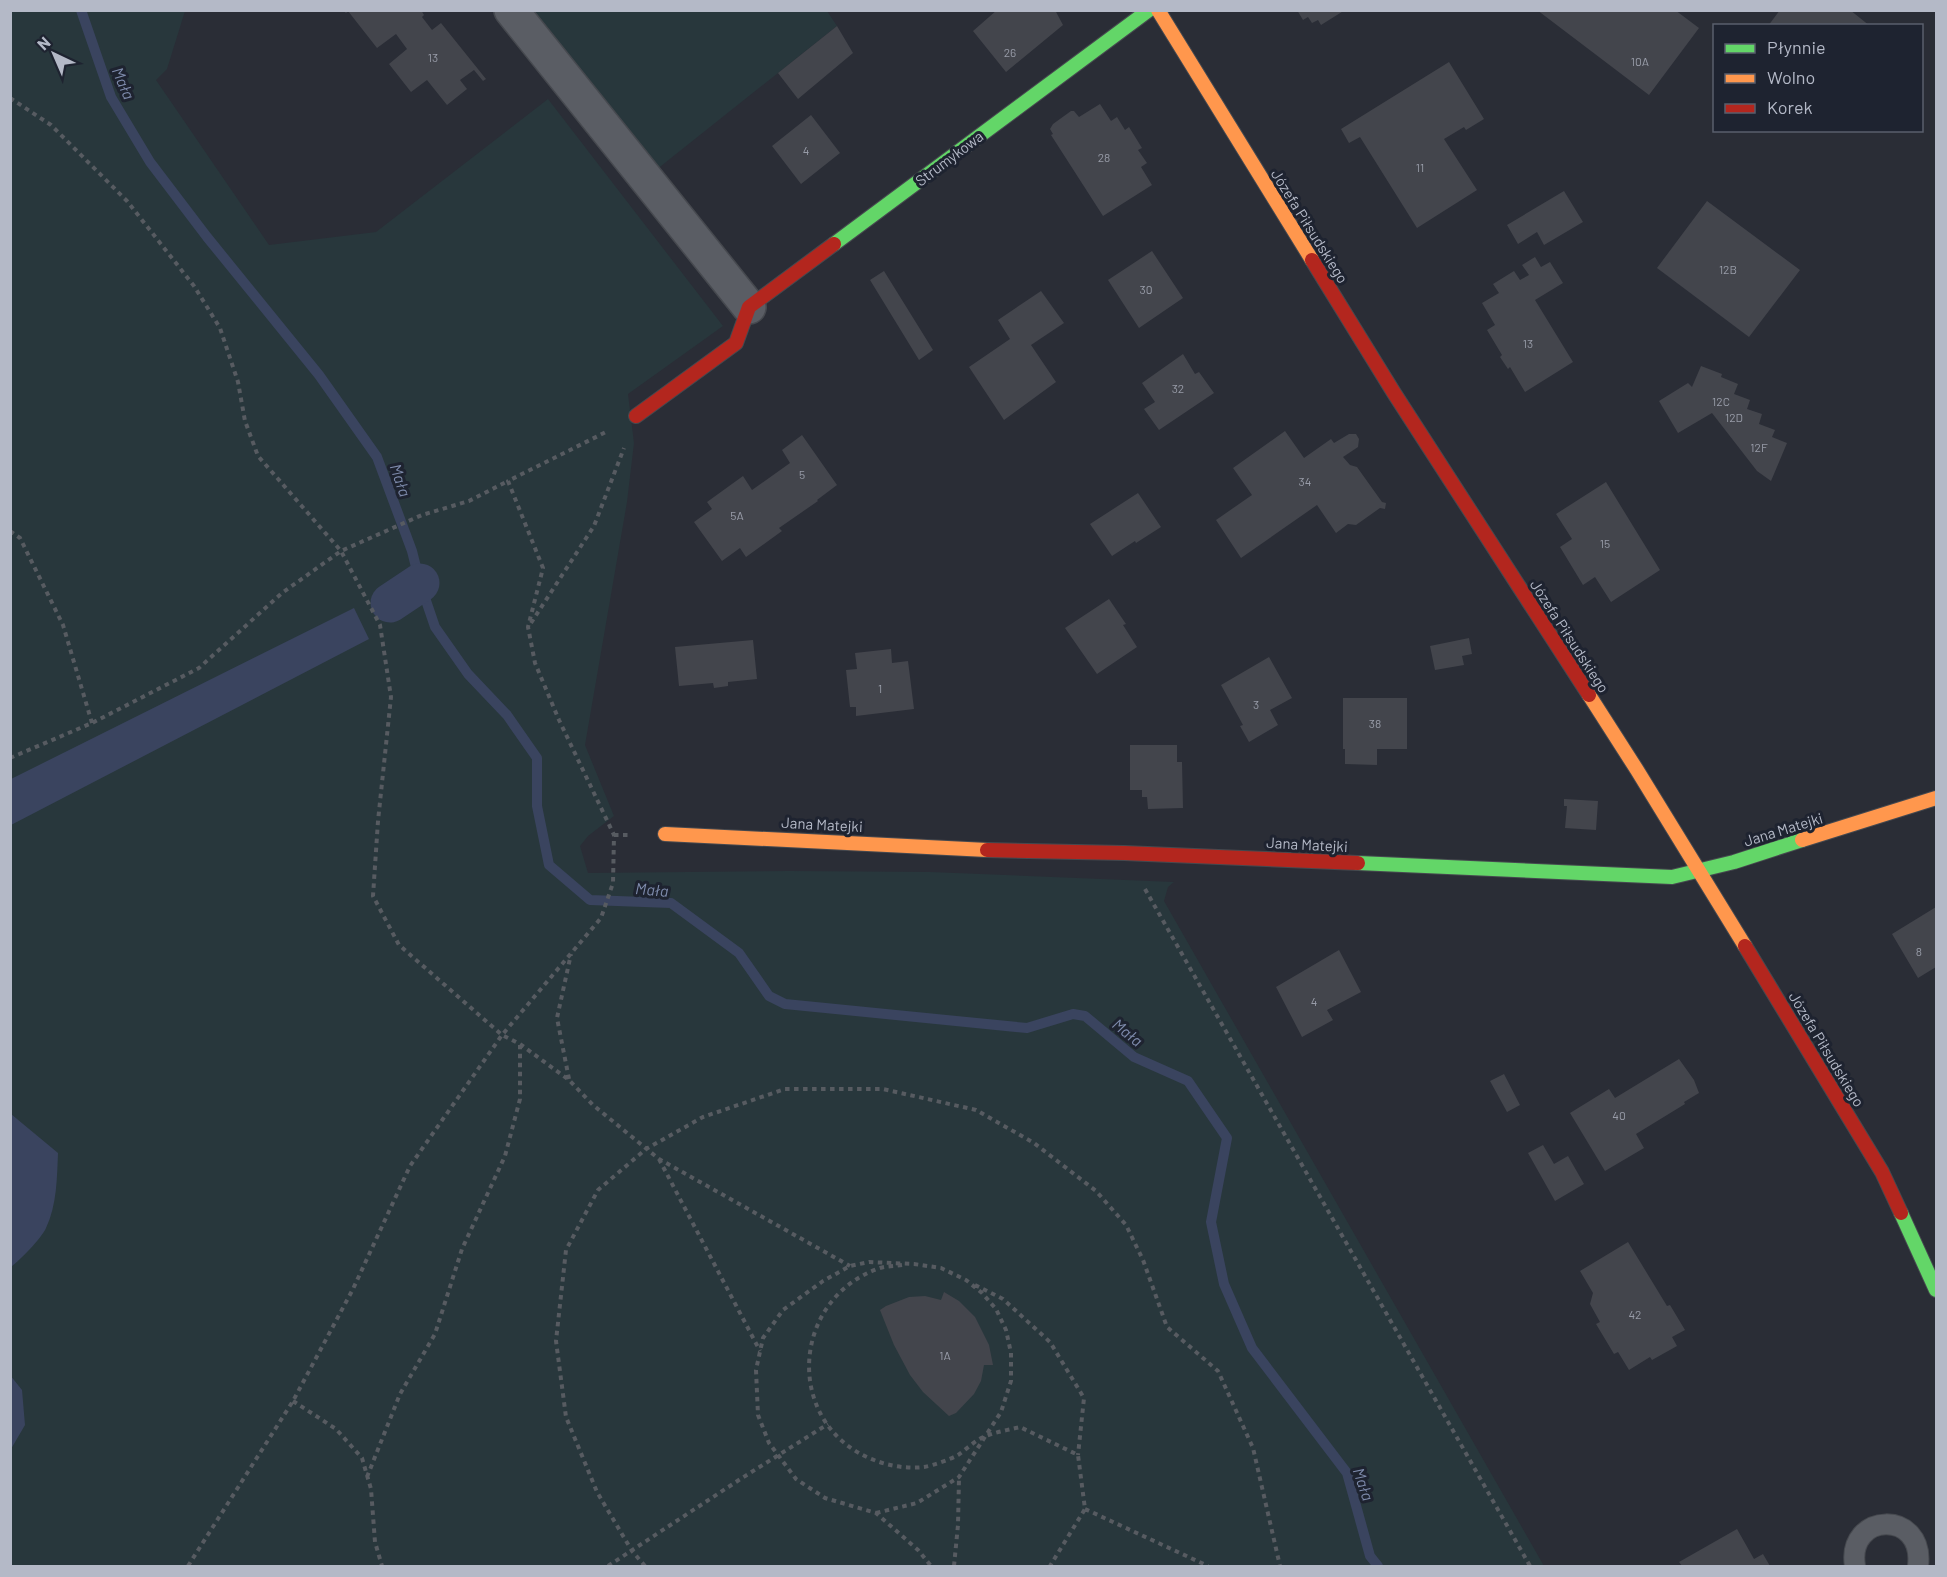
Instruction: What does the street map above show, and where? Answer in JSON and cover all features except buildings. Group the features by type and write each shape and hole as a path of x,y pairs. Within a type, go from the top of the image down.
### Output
{"street":[{"path":"511,10 749,307 736,343 636,416"},
{"name":"Strumykowa","path":"749,307 1149,10"},
{"name":"Józefa Piłsudskiego","path":"1158,10 1394,393 1630,760 1882,1172 1936,1290"},
{"name":"Jana Matejki","path":"665,834 990,850 1124,853 1672,877 1699,871 1936,798"}],"lane":[{"path":"1855,1566 1854,1554 1860,1537 1868,1529 1889,1524 1909,1532 1916,1541 1920,1555 1918,1566"}],"path":[{"path":"10,98 51,125 127,201 194,286 220,328 238,382 244,421 258,456 341,551 380,625 391,697 373,896 399,945 502,1035 520,1044 569,1080 593,1105 659,1159 850,1266"},
{"path":"10,758 92,723 199,668 282,593 341,551 422,514 469,501 636,416"},
{"path":"528,627 594,526 636,416"},
{"path":"188,1566 293,1401 352,1289 410,1166 502,1035 601,918 613,883 614,835 559,720 535,663 528,627 543,568 508,481"},
{"path":"10,531 20,538 63,625 92,723"},
{"path":"1124,853 1530,1566"},
{"path":"569,1080 557,1018 572,953"},
{"path":"367,1477 400,1394 435,1334 462,1250 505,1156 520,1099 520,1044"},
{"path":"645,1566 632,1551 597,1492 566,1417 556,1341 566,1250 598,1190 646,1149 703,1117 784,1089 883,1089 976,1110 1034,1143 1096,1191 1126,1225 1143,1260 1167,1327 1218,1371 1253,1448 1280,1566"},
{"path":"659,1159 760,1351"},
{"path":"932,1566 918,1550 876,1513 825,1498 796,1479 769,1443 758,1414 756,1370 763,1338 783,1310 823,1281 850,1266 869,1262 941,1268 1003,1299 1050,1342 1084,1398 1078,1455 1085,1509 1050,1566"},
{"path":"914,1264 880,1268 850,1283 827,1307 812,1337 808,1371 815,1404 833,1432 858,1454 890,1466 924,1467 956,1456 983,1437 1020,1427 1078,1455"},
{"path":"876,1513 917,1503 959,1477 1001,1412 1011,1381 1011,1353 1006,1330 996,1310 982,1293 966,1280"},
{"path":"293,1401 336,1429 362,1458 371,1489 375,1542 382,1566"},
{"path":"608,1566 828,1424"},
{"path":"954,1566 959,1477"},
{"path":"1085,1509 1208,1566"}],"shaded area":[{"path":"11,11 185,11 167,69 156,80 269,245 376,232 548,99 723,326 628,394 634,443 627,502 585,745 614,816 588,836 580,846 588,873 930,872 1174,882 1168,887 1164,901 1544,1566 11,1566"},
{"path":"532,11 827,11 837,26 656,170"}],"water":[{"path":"354,608 369,639 11,825 11,779"},
{"path":"11,1114 58,1153 57,1181 50,1219 35,1243 11,1267"},
{"path":"10,1375 22,1390 25,1425 11,1449"}],"waterway":[{"name":"Mała","path":"81,10 111,97 150,162 207,237 319,375 377,457 412,551 435,627 468,674 507,715 537,758 537,806 549,865 590,900 671,903 739,953 769,996 785,1004 1027,1028 1073,1014 1085,1016 1134,1057 1188,1081 1227,1138 1211,1222 1224,1284 1252,1348 1347,1473 1370,1556 1378,1566"},
{"path":"390,603 420,583"}],"traffic: fast":[{"path":"834,244 1149,10"},
{"path":"1358,863 1672,877 1734,862 1802,840"},
{"path":"1901,1213 1936,1290"}],"traffic: slow":[{"path":"1158,10 1312,260"},
{"path":"1589,695 1745,946"},
{"path":"1802,840 1936,798"},
{"path":"665,834 987,850"}],"traffic: jam":[{"path":"636,416 736,343 749,307 834,244"},
{"path":"1312,260 1394,393 1589,695"},
{"path":"987,850 1358,863"},
{"path":"1745,946 1882,1172 1901,1213"}]}
